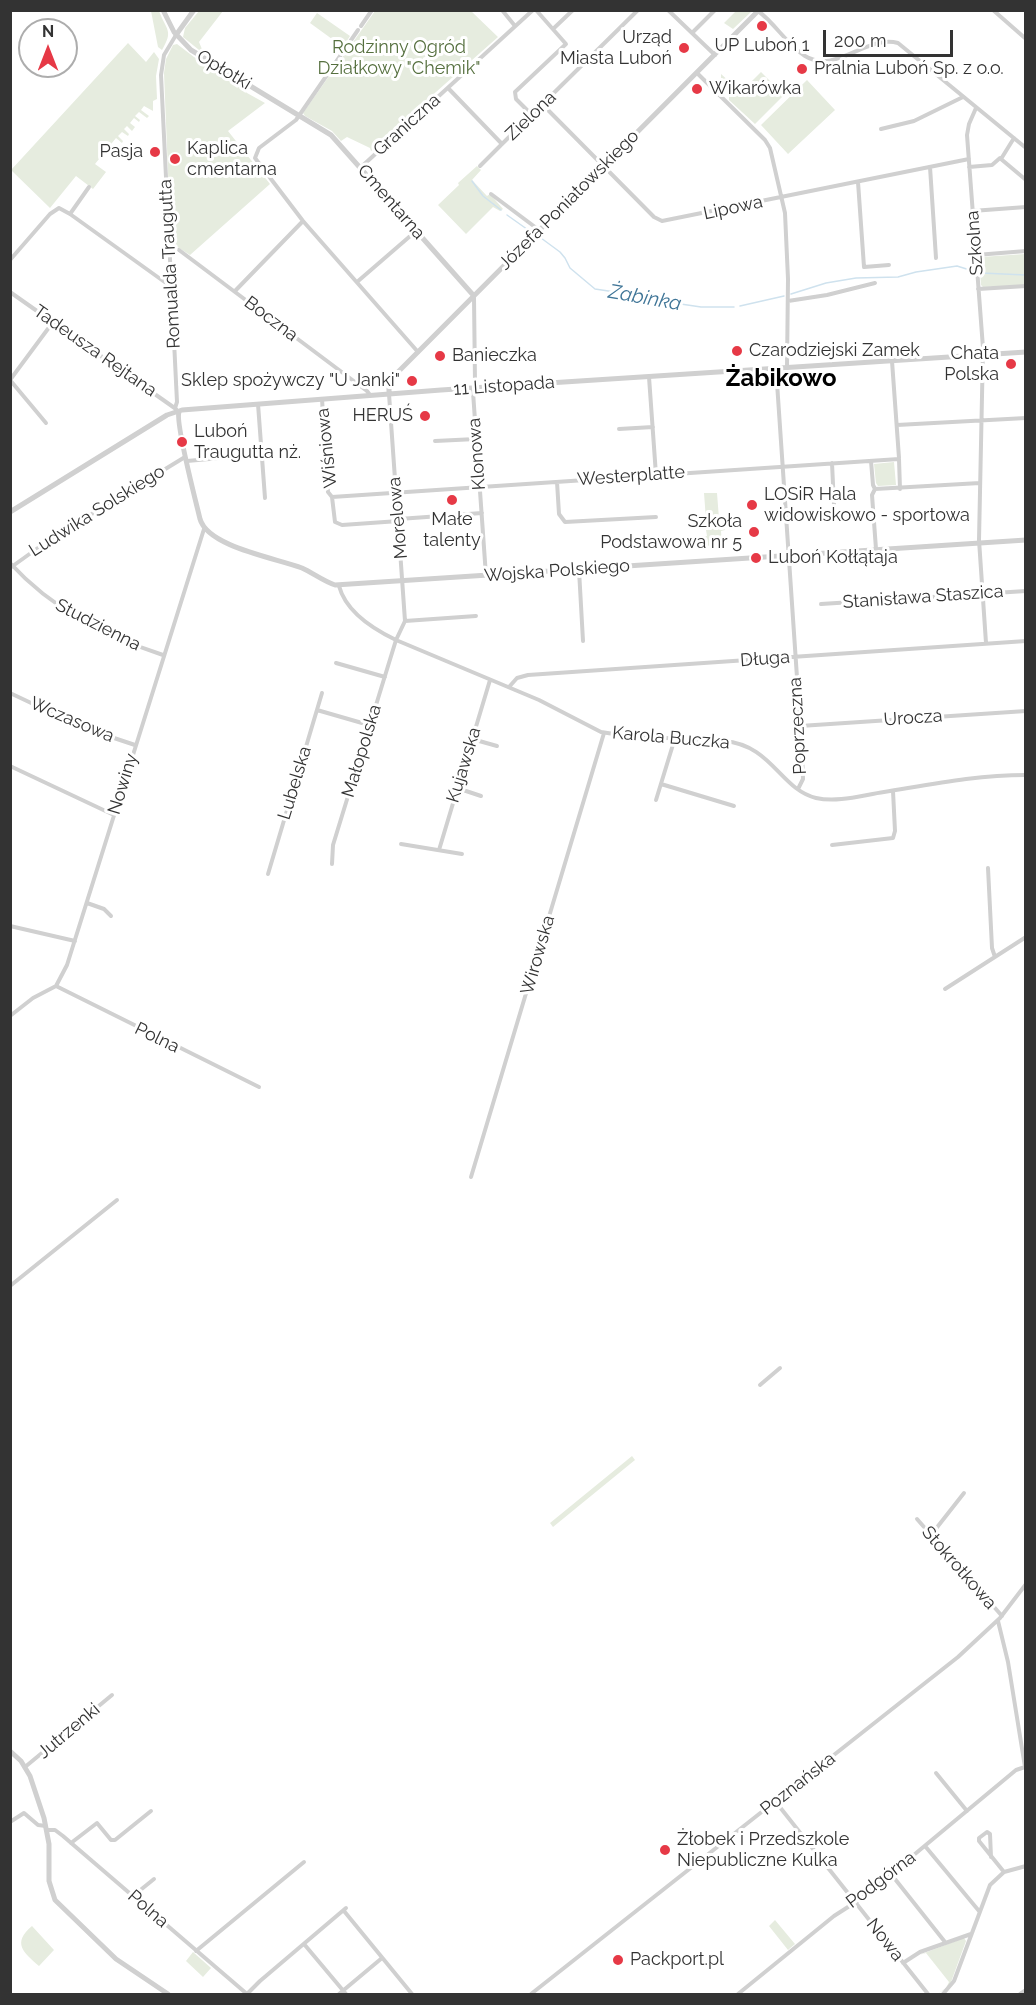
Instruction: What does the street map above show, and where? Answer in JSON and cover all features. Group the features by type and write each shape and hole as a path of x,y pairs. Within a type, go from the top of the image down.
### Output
{"street":[{"name":"Opłotki","path":"163,10 176,35 200,56 299,116"},
{"path":"176,35 194,10"},
{"path":"372,10 299,116 259,148 255,158 303,221 418,352"},
{"path":"502,10 515,26"},
{"path":"532,115 516,99 516,90 564,48 565,42 535,10"},
{"name":"Graniczna","path":"360,168 535,10"},
{"path":"553,29 573,10"},
{"name":"Zielona","path":"480,166 638,10"},
{"path":"668,10 715,55"},
{"path":"692,33 715,10"},
{"path":"993,10 1026,39"},
{"path":"758,11 802,54 818,61 834,59 881,43 898,43 1026,148"},
{"name":"Józefa Poniatowskiego","path":"389,394 388,387 391,379 758,11"},
{"name":"Romualda Traugutta","path":"176,35 164,55 161,84 177,418 204,529"},
{"path":"697,73 767,142 771,151 786,229 787,367"},
{"name":"Zielona","path":"448,88 501,145"},
{"path":"881,129 914,121 963,96"},
{"name":"Lipowa","path":"543,105 656,219 662,222 969,159"},
{"name":"Szkolna","path":"976,108 967,129 982,355 979,543 986,643"},
{"name":"Cmentarna","path":"299,116 331,135 474,296"},
{"path":"969,167 992,165 1001,158 1014,138"},
{"path":"1001,158 1026,180"},
{"path":"930,167 936,258"},
{"path":"858,182 864,267 889,266"},
{"path":"70,214 89,187"},
{"path":"490,194 539,230"},
{"path":"972,211 1026,207"},
{"path":"10,260 54,210 62,209 166,284 171,285"},
{"path":"235,291 303,221"},
{"path":"357,282 416,231"},
{"name":"Boczna","path":"169,249 179,250 370,395"},
{"path":"976,255 1026,251"},
{"path":"788,301 827,295 875,283"},
{"path":"978,289 1026,286"},
{"name":"Tadeusza Rejtana","path":"10,292 177,410"},
{"name":"Klonowa","path":"474,296 476,439 486,576"},
{"path":"46,423 10,380 53,322"},
{"name":"11 Listopada","path":"10,512 177,410 370,395 1026,352"},
{"path":"892,360 900,489"},
{"name":"Poprzeczna","path":"776,368 803,779 798,789"},
{"path":"650,376 656,475"},
{"name":"Morelowa","path":"389,394 405,621 396,640"},
{"name":"Wiśniowa","path":"322,399 328,492 332,497 334,520 338,525 399,520"},
{"path":"258,404 265,498"},
{"path":"897,425 1026,418"},
{"path":"619,429 653,427"},
{"path":"435,441 476,439"},
{"path":"186,459 231,457"},
{"name":"Ludwika Solskiego","path":"11,566 49,540 186,459"},
{"name":"Westerplatte","path":"332,497 899,459"},
{"path":"871,460 875,489 872,495 876,549"},
{"path":"832,463 834,506"},
{"path":"557,482 559,514 565,522 656,517"},
{"path":"875,489 980,483"},
{"path":"399,520 482,513"},
{"path":"204,529 243,549 300,568 340,588"},
{"name":"Nowiny","path":"56,986 67,965 75,941 204,529"},
{"name":"Wojska Polskiego","path":"340,588 403,581 1026,540"},
{"name":"Studzienna","path":"11,566 60,608 129,643 163,655"},
{"path":"579,570 583,641"},
{"name":"Karola Buczka","path":"340,588 362,619 396,640 509,687 604,733 729,741 743,745 769,761 798,789 811,796 829,799 977,777 1026,775"},
{"name":"Stanisława Staszica","path":"821,604 1026,591"},
{"path":"405,621 476,616"},
{"name":"Małopolska","path":"332,864 333,845 396,640"},
{"name":"Długa","path":"509,687 514,680 528,675 1026,640"},
{"path":"336,663 385,677"},
{"name":"Kujawska","path":"439,850 490,680"},
{"name":"Wczasowa","path":"10,693 84,728 135,746"},
{"name":"Lubelska","path":"268,874 322,693"},
{"path":"317,710 369,725"},
{"name":"Urocza","path":"800,726 1026,711"},
{"name":"Wirowska","path":"471,1177 604,733"},
{"path":"656,800 675,738"},
{"path":"472,739 497,746"},
{"path":"10,766 114,815"},
{"path":"661,784 735,806"},
{"path":"457,788 482,796"},
{"path":"832,845 893,838 895,831 893,790"},
{"path":"400,844 462,854"},
{"path":"988,868 992,948 995,957"},
{"path":"87,903 104,909 111,916"},
{"path":"10,926 75,941"},
{"path":"945,989 1026,937"},
{"path":"10,1016 33,998 56,986"},
{"name":"Polna","path":"56,986 257,1084"},
{"path":"10,1286 117,1200"},
{"path":"760,1384 780,1368"},
{"path":"931,1534 964,1493"},
{"name":"Stokrotkowa","path":"917,1520 1002,1616"},
{"name":"Poznańska","path":"531,1995 958,1657 1002,1616 1026,1584"},
{"path":"998,1620 1008,1662 1025,1767"},
{"name":"Jutrzenki","path":"25,1767 112,1695"},
{"path":"10,1751 25,1767 34,1785 47,1828 50,1847 49,1881 57,1903 116,1959 168,1995"},
{"name":"Podgórna","path":"738,1995 834,1916 891,1874 1016,1770 1025,1767"},
{"path":"936,1773 967,1811"},
{"name":"Nowa","path":"775,1801 928,1995"},
{"path":"71,1843 97,1823 111,1840 116,1840 151,1811"},
{"name":"Polna","path":"10,1822 21,1813 26,1813 38,1825 55,1830 247,1995"},
{"path":"992,1857 990,1834 987,1832 978,1840 1004,1872"},
{"path":"925,1846 979,1911"},
{"path":"196,1951 304,1862"},
{"path":"943,1995 954,1981 990,1885 1004,1872 1026,1866"},
{"path":"891,1874 945,1942"},
{"path":"133,1896 154,1879"},
{"path":"247,1995 260,1981 345,1910 412,1995"},
{"path":"903,1963 920,1952 971,1934"},
{"path":"304,1944 345,1993"},
{"path":"339,1995 345,1993 382,1958"},
{"path":"1020,1995 1026,1990"}],"green space":[{"path":"737,10 751,12 733,29 724,23"},
{"path":"151,11 159,11 168,30 168,38 162,50 158,47"},
{"path":"199,11 223,11 199,42 204,54 183,37 185,28"},
{"name":"Rodzinny Ogród Działkowy \"Chemik\"","path":"375,11 471,11 498,37 371,151 370,148 347,137 341,141 332,131 303,113"},
{"path":"317,13 350,36 343,47 310,23"},
{"path":"128,43 146,62 154,52 159,59 156,76 157,99 153,101 153,111 144,106 141,110 149,116 147,118 139,112 135,116 140,120 139,122 134,118 130,123 135,127 132,131 127,126 124,129 129,134 128,136 122,132 118,136 123,141 122,143 116,138 95,164 106,172 93,189 76,176 50,208 11,170"},
{"path":"177,44 194,57 240,84 247,93 265,103 228,131 270,184 190,255 176,246 171,247 164,73 166,59 173,45"},
{"path":"761,72 784,95 755,124 729,100 729,96 721,88 721,74 741,92"},
{"path":"807,80 835,110 788,154 761,125"},
{"path":"477,166 481,170 472,180 487,196 490,194 503,209 500,211 493,207 466,234 438,205"},
{"path":"1025,254 1025,285 983,287 981,285 979,260 981,257"},
{"path":"894,462 896,485 878,486 874,464"},
{"path":"704,493 717,493 719,519 706,520"},
{"path":"724,515 725,530 721,531 722,545 705,546 704,537 707,536 705,524 712,526 719,524 723,522"},
{"path":"632,1456 635,1460 553,1527 550,1523"},
{"path":"775,1920 795,1944 788,1950 769,1926"},
{"path":"32,1926 54,1950 39,1966 24,1952 21,1942 22,1937"},
{"path":"964,1938 966,1941 951,1982 947,1988 937,1994 946,1988 949,1982 926,1953 919,1955"},
{"path":"193,1952 211,1968 203,1977 186,1961"}],"waterway":[{"name":"Żabinka","path":"472,181 483,196 501,210"},
{"name":"Żabinka","path":"507,215 531,232"},
{"name":"Żabinka","path":"541,238 560,252 570,268 595,289 701,307 734,307"},
{"name":"Żabinka","path":"791,294 826,283 856,278 898,277 957,266 973,271"},
{"name":"Żabinka","path":"981,273 1026,275"},
{"name":"Żabinka","path":"740,306 784,296"}],"place":[{"name":"UP Luboń 1","path":"762,26"},
{"name":"Urząd Miasta Luboń","path":"684,48"},
{"name":"Pralnia Luboń Sp. z o.o.","path":"802,69"},
{"name":"Wikarówka","path":"697,89"},
{"name":"Pasja","path":"155,152"},
{"name":"Kaplica cmentarna","path":"175,159"},
{"name":"Czarodziejski Zamek","path":"737,351"},
{"name":"Banieczka","path":"440,356"},
{"name":"Chata Polska","path":"1011,364"},
{"name":"Sklep spożywczy \"U Janki\"","path":"412,381"},
{"name":"HERUŚ","path":"425,416"},
{"name":"Luboń Traugutta nż.","path":"182,442"},
{"name":"Małe talenty","path":"452,500"},
{"name":"LOSiR Hala widowiskowo - sportowa","path":"752,505"},
{"name":"Szkoła Podstawowa nr 5","path":"754,532"},
{"name":"Luboń Kołłątaja","path":"756,558"},
{"name":"Żłobek i Przedszkole Niepubliczne Kulka","path":"665,1850"},
{"name":"Packport.pl","path":"618,1960"}],"district":[{"name":"Żabikowo","path":"781,379"}]}
